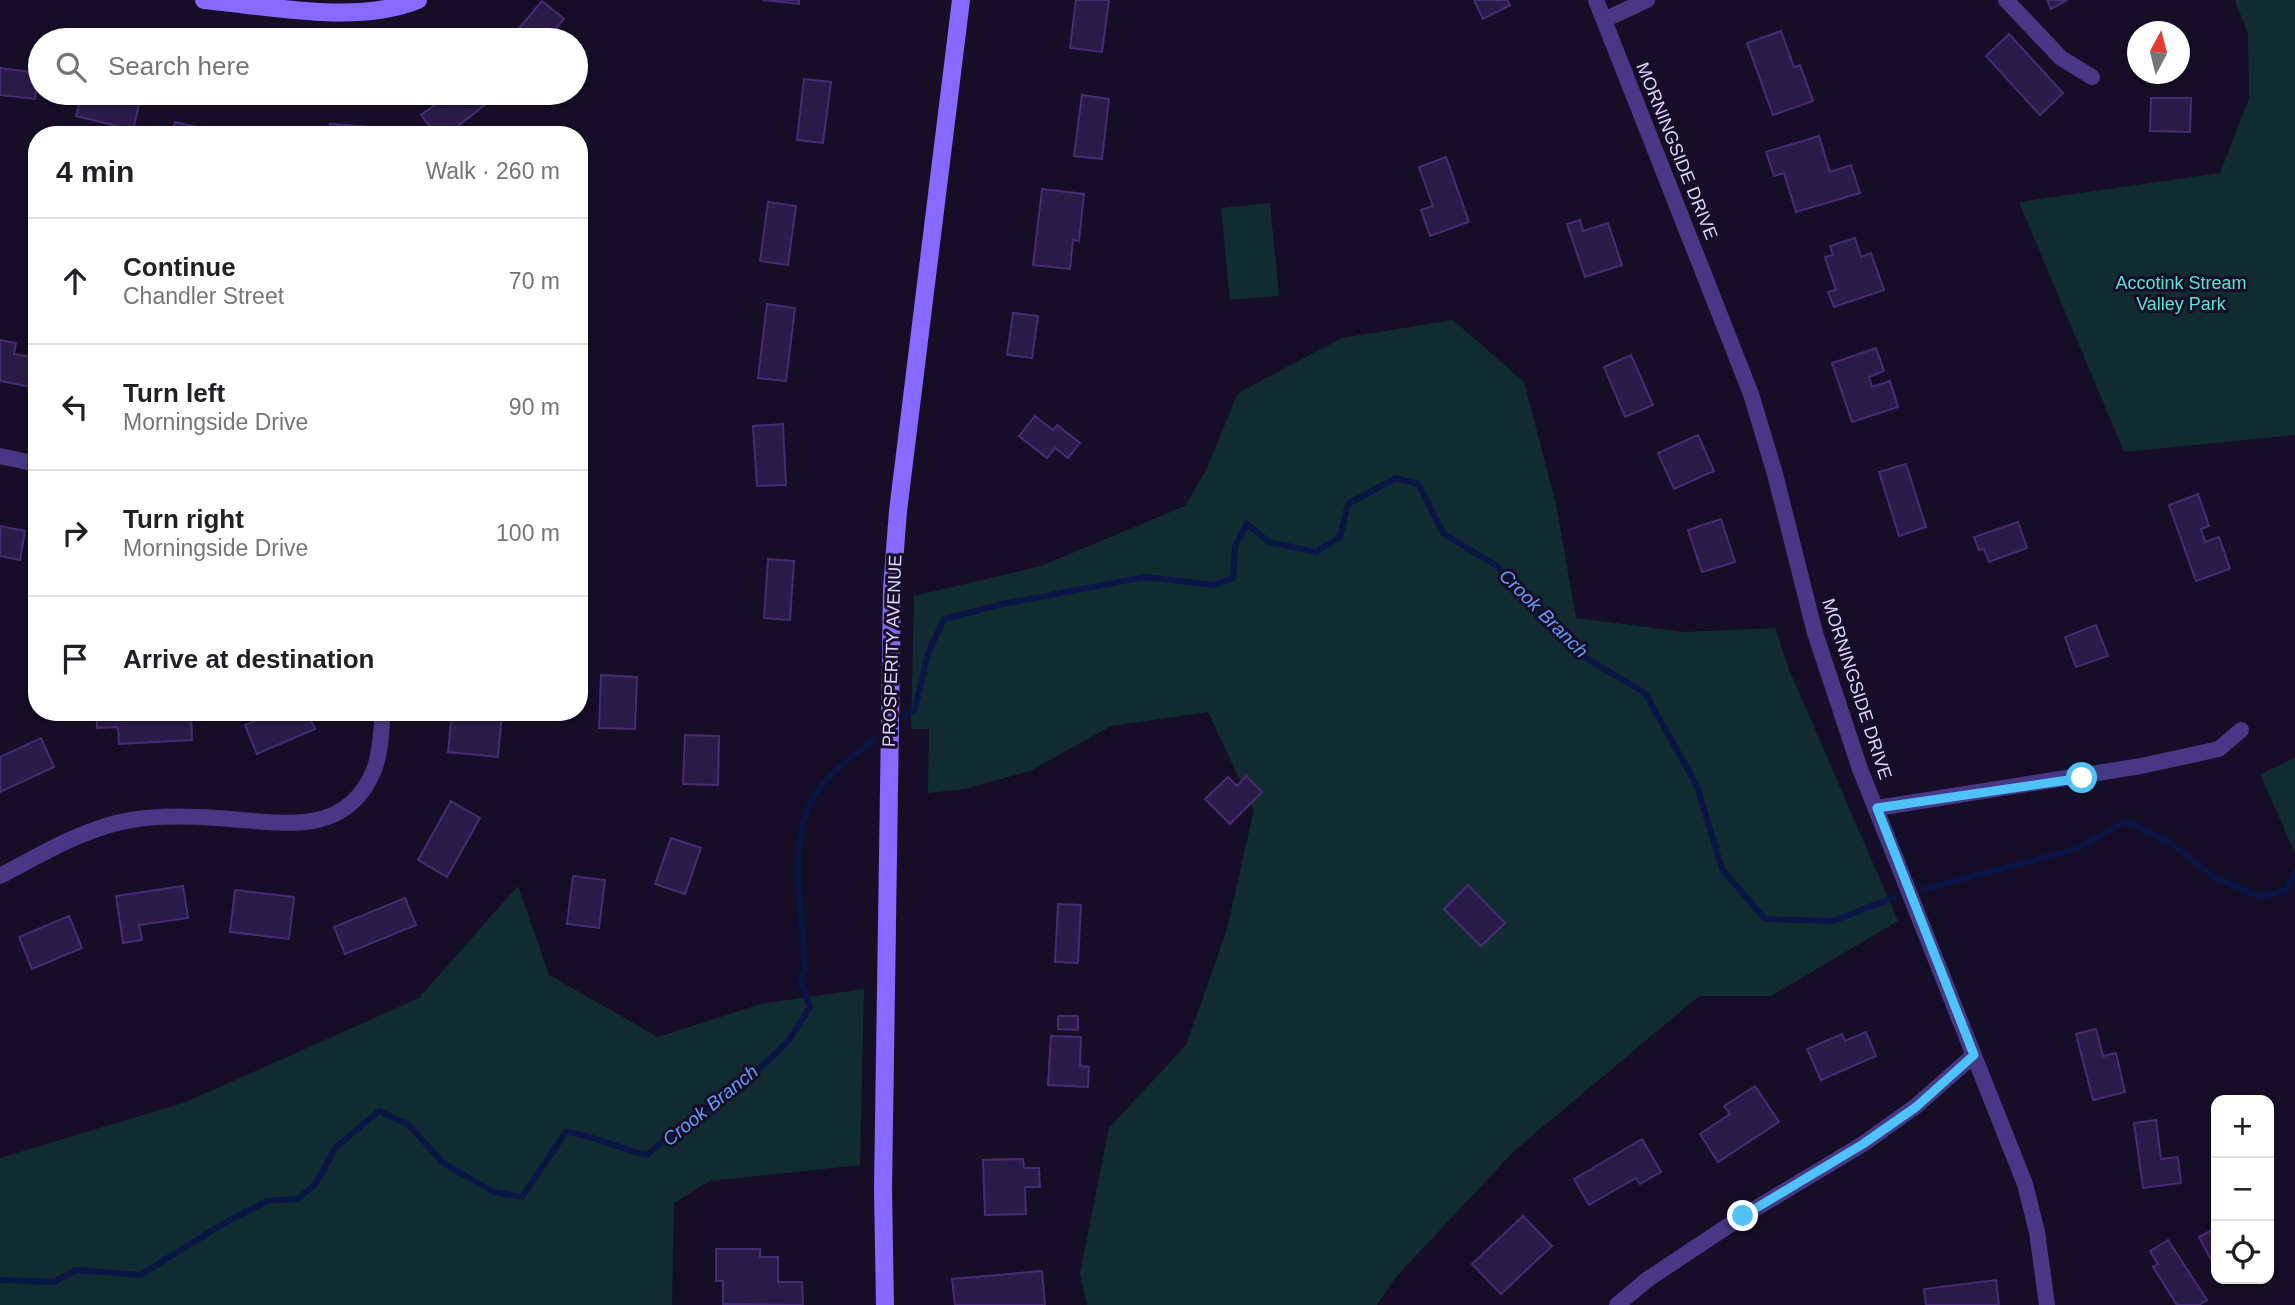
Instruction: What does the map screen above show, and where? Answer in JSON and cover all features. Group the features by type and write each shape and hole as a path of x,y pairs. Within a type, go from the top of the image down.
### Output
{"main road":[{"path":"204,0 352,12 380,10 418,0"},
{"name":"PROSPERITY AVENUE","path":"886,1305 883,1190 892,589 900,498 961,0"}],"street":[{"name":"MORNINGSIDE DRIVE","path":"1596,0 1751,394 1775,474 1815,633 1860,769 2025,1185 2037,1232 2047,1305"},
{"path":"1604,20 1647,0"},
{"path":"2006,0 2061,58 2092,77"},
{"path":"0,456 28,462"},
{"path":"0,876 65,842 97,829 131,820 172,816 296,825 335,814 352,801 374,768 382,721"},
{"path":"1877,808 2141,766 2219,749 2231,742 2241,730"},
{"path":"1617,1305 1648,1279 1743,1216 1874,1136 1916,1107 1974,1055"}],"green space":[{"name":"Accotink Stream Valley Park","path":"2235,0 2295,0 2295,435 2124,452 2019,202 2220,173 2249,99 2248,34"},
{"path":"1270,203 1279,296 1230,300 1221,208"},
{"path":"1453,320 1524,382 1556,504 1576,618 1685,632 1775,628 1788,667 1898,921 1771,996 1699,996 1514,1151 1395,1278 1377,1305 1087,1305 1080,1274 1109,1128 1186,1045 1226,933 1254,810 1208,712 1111,726 1030,771 965,789 928,793 929,729 911,729 914,596 1041,566 1185,506 1207,468 1238,393 1342,338"},
{"path":"2295,758 2295,853 2260,774"},
{"path":"518,886 549,975 658,1037 761,1004 864,989 860,1165 710,1181 674,1203 672,1305 0,1305 0,1158 186,1102 419,998"}],"building":[{"path":"763,0 799,0 799,4"},
{"path":"1076,0 1109,0 1102,52 1070,48"},
{"path":"1474,0 1507,0 1510,5 1483,19"},
{"path":"2047,0 2067,0 2051,9"},
{"path":"542,1 564,19 556,28 519,28"},
{"path":"1781,31 1794,67 1800,65 1813,101 1773,115 1747,43"},
{"path":"2009,34 2063,93 2040,115 1986,56"},
{"path":"0,68 28,72 28,98 0,95"},
{"path":"804,79 831,82 823,143 797,140"},
{"path":"1082,95 1109,99 1102,159 1074,156"},
{"path":"2151,98 2191,98 2190,132 2150,131"},
{"path":"79,105 139,105 134,126 117,126 76,116"},
{"path":"435,105 485,105 458,126 430,126 421,115"},
{"path":"175,122 193,126 174,126"},
{"path":"1819,136 1830,172 1851,165 1860,193 1796,212 1784,173 1774,176 1766,152"},
{"path":"1446,157 1469,222 1430,236 1421,210 1433,206 1419,167"},
{"path":"1042,189 1084,194 1079,241 1073,240 1070,269 1033,265"},
{"path":"768,202 796,206 788,265 760,261"},
{"path":"1580,220 1583,231 1608,223 1622,265 1585,277 1567,224"},
{"path":"1855,238 1861,257 1871,253 1884,290 1834,307 1828,292 1836,290 1825,257 1833,255 1830,246"},
{"path":"767,304 795,308 786,381 758,378"},
{"path":"1013,313 1038,316 1032,358 1007,355"},
{"path":"0,340 16,343 14,354 28,356 28,386 0,381"},
{"path":"1876,348 1884,371 1869,377 1872,387 1890,381 1898,407 1852,422 1832,363"},
{"path":"1631,355 1653,405 1625,417 1604,367"},
{"path":"1035,416 1053,430 1057,425 1080,443 1068,458 1055,448 1047,458 1019,436"},
{"path":"783,424 786,485 757,486 753,426"},
{"path":"1698,435 1714,471 1674,489 1658,453"},
{"path":"1906,464 1926,527 1899,536 1879,472"},
{"path":"2198,494 2209,526 2201,529 2205,542 2219,537 2230,569 2196,581 2169,505"},
{"path":"1721,519 1735,562 1702,572 1688,530"},
{"path":"2018,522 2027,548 1989,562 1984,549 1979,550 1974,537"},
{"path":"0,526 25,531 20,560 0,556"},
{"path":"768,559 794,561 790,620 764,618"},
{"path":"2096,625 2108,656 2076,667 2065,637"},
{"path":"601,675 637,677 635,729 599,728"},
{"path":"97,721 191,721 192,740 119,744 118,727 97,728"},
{"path":"254,721 311,721 315,729 257,754 245,725"},
{"path":"451,721 501,721 498,757 448,752"},
{"path":"685,735 719,736 718,785 683,784"},
{"path":"41,738 54,767 0,792 0,757"},
{"path":"1246,776 1262,792 1230,824 1205,799 1228,777 1237,786"},
{"path":"451,801 480,818 447,877 418,860"},
{"path":"671,838 701,848 685,894 655,884"},
{"path":"573,876 605,880 599,928 567,924"},
{"path":"1468,885 1505,923 1481,946 1444,909"},
{"path":"183,886 188,918 139,925 142,940 123,943 116,896"},
{"path":"235,890 294,897 289,939 230,932"},
{"path":"405,898 416,925 345,954 334,927"},
{"path":"1058,904 1081,905 1078,963 1055,962"},
{"path":"69,916 82,948 32,969 19,937"},
{"path":"1058,1016 1078,1016 1078,1030 1058,1029"},
{"path":"2096,1029 2103,1056 2116,1053 2125,1092 2093,1100 2076,1034"},
{"path":"1866,1032 1876,1056 1821,1080 1807,1049 1842,1034 1845,1041"},
{"path":"1051,1036 1081,1037 1080,1066 1089,1067 1088,1087 1048,1085"},
{"path":"1755,1086 1779,1122 1718,1162 1700,1134 1730,1114 1724,1106"},
{"path":"2156,1120 2161,1159 2178,1157 2181,1183 2143,1188 2134,1123"},
{"path":"1642,1139 1661,1172 1640,1184 1636,1178 1589,1205 1574,1179"},
{"path":"1023,1159 1024,1168 1039,1168 1040,1187 1025,1187 1026,1214 985,1215 983,1160"},
{"path":"1523,1216 1552,1246 1501,1294 1472,1264"},
{"path":"2211,1231 2211,1260 2199,1237"},
{"path":"2168,1240 2207,1300 2199,1305 2177,1305 2153,1267 2158,1264 2150,1251"},
{"path":"716,1249 760,1249 760,1257 778,1257 778,1282 802,1282 803,1305 723,1304 723,1281 716,1281"},
{"path":"1042,1271 1045,1305 955,1305 952,1279"},
{"path":"1996,1280 1999,1305 1926,1305 1924,1289"}],"waterway":[{"name":"Crook Branch","path":"905,716 915,709 928,653 944,619 1003,604 1145,577 1214,585 1233,578 1235,546 1247,524 1269,542 1316,552 1340,537 1348,504 1396,478 1418,484 1444,534 1497,566 1581,655 1645,693 1697,786 1722,869 1765,919 1833,921 1895,897"},
{"name":"Crook Branch","path":"0,1280 54,1282 76,1270 140,1275 228,1221 267,1201 297,1199 315,1185 336,1147 379,1111 409,1125 443,1163 494,1192 522,1197 566,1132 647,1155 770,1059 789,1039 810,1007 801,982 805,967 798,864 803,824 809,806 821,787 837,769 874,740"},
{"name":"Crook Branch","path":"1924,889 2076,849 2126,821 2170,843 2214,877 2260,897 2286,890 2295,872"}],"route":[{"path":"1743,1216 1863,1144 1916,1107 1974,1055 1877,808 1983,790 2082,778"}]}
